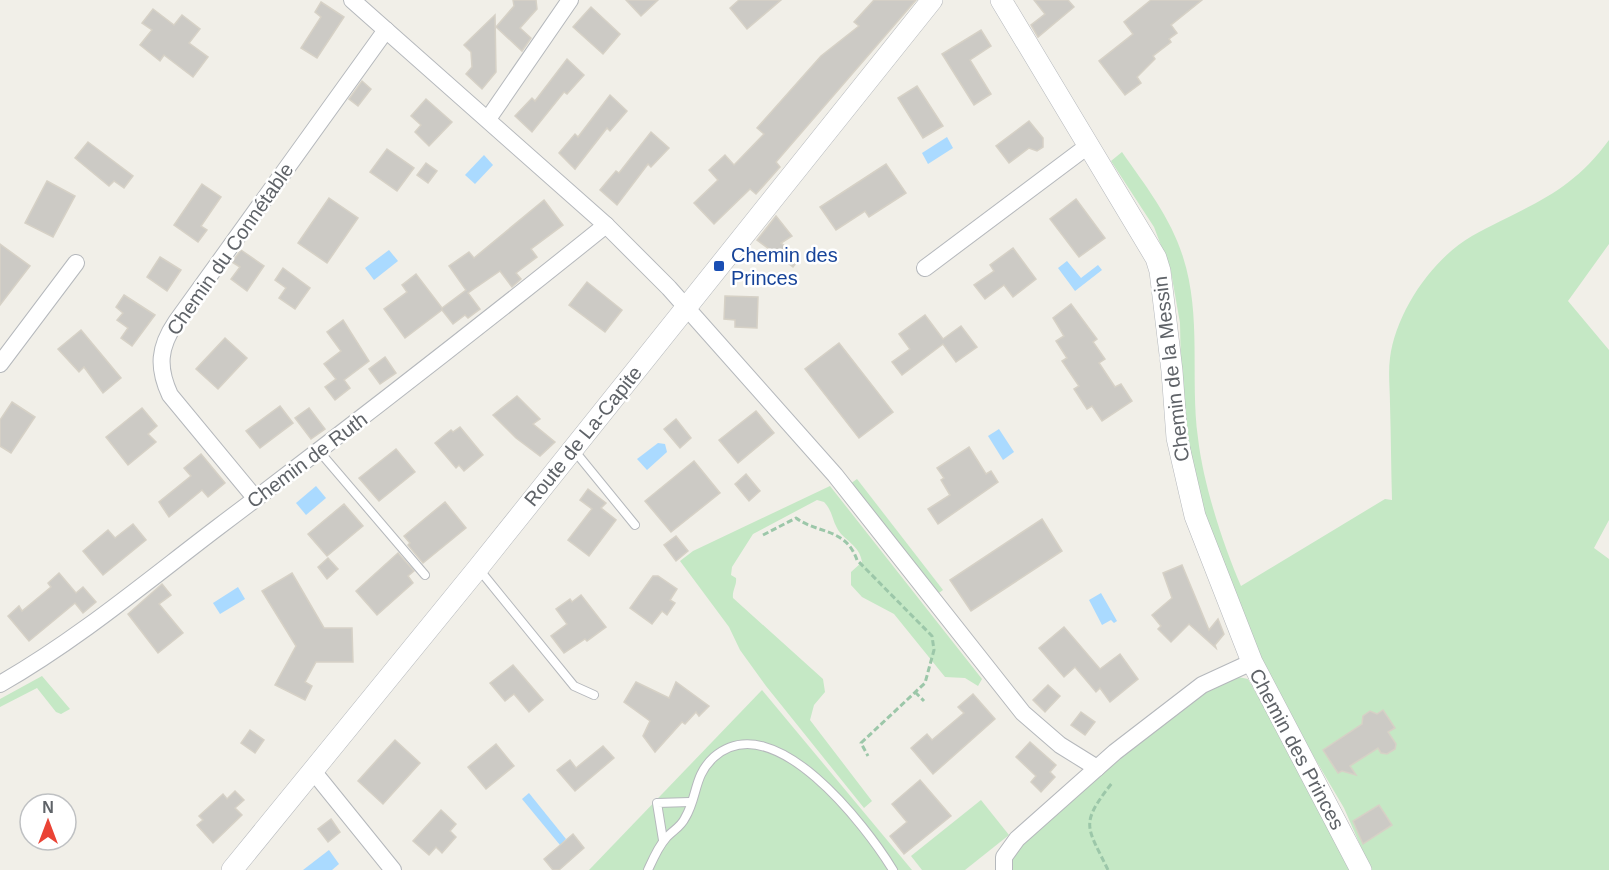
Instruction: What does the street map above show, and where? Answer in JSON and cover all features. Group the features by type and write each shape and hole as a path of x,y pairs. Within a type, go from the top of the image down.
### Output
{"street":[{"path":"352,0 606,225 686,307 835,475 1023,713 1060,745 1097,768"},
{"path":"488,119 570,0"},
{"name":"Route de La-Capite","path":"232,870 478,568 932,0"},
{"name":"Chemin de la Messin","path":"1001,0 1149,243 1160,271 1172,371 1177,438 1187,492 1252,662"},
{"name":"Chemin du Connétable","path":"256,499 170,395 162,378 162,347 176,322 386,30"},
{"path":"925,268 1089,145"},
{"name":"Chemin de Ruth","path":"0,684 64,644 256,499 445,355 606,225"},
{"path":"0,364 76,263"},
{"name":"Chemin des Princes","path":"1004,870 1004,857 1017,839 1097,768 1181,698 1202,684 1252,662 1361,870"},
{"path":"313,771 393,870"}],"lane":[{"path":"573,449 635,525"},
{"path":"319,451 425,575"},
{"path":"478,568 574,686 594,695"},
{"path":"648,870 663,840 685,819 704,769 723,750 744,745 771,748 798,763 836,798 868,833 893,870"},
{"path":"663,840 657,803 690,802"}],"path":[{"path":"763,535 796,518 805,525 822,528 850,546 857,560 932,636 934,650 925,683 861,743 868,756"},
{"path":"915,692 924,701"},
{"path":"1108,870 1096,849 1089,820 1094,806 1112,783"}],"green space":[{"path":"1609,140 1609,244 1568,301 1609,350 1609,520 1594,548 1609,559 1609,870 1371,870 1344,808 1274,689 1198,501 1182,417 1180,323 1171,272 1154,227 1111,161 1122,152 1164,215 1183,257 1192,302 1196,415 1204,474 1227,552 1241,586 1385,499 1392,500 1389,364 1400,323 1418,288 1443,258 1457,246 1563,186 1594,159"},
{"path":"857,479 943,590 936,595 850,484"},
{"path":"830,486 982,679 978,686 965,678 945,677 894,614 862,597 851,585 851,572 862,562 861,556 835,525 829,508 824,502 817,500 753,534 732,567 731,575 736,578 733,598 823,679 825,692 814,705 810,720 872,801 864,808 766,686 740,650 729,627 680,561 693,551"},
{"path":"42,676 70,709 61,714 56,712 37,688 0,707 0,699"},
{"path":"1238,677 1248,679 1311,790 1350,870 1011,870 1012,853 1109,768 1197,696"},
{"path":"762,690 912,870 589,870"},
{"path":"981,800 1009,835 965,870 922,870 911,856"}],"water":[{"path":"947,137 953,148 928,164 922,153"},
{"path":"484,155 493,165 475,184 465,175"},
{"path":"389,250 398,261 374,280 365,268"},
{"path":"1067,261 1081,278 1098,265 1102,270 1075,291 1058,268"},
{"path":"999,429 1014,452 1003,460 988,436"},
{"path":"658,443 665,444 667,452 647,470 637,459"},
{"path":"316,486 326,498 306,515 296,503"},
{"path":"238,587 245,599 220,614 213,603"},
{"path":"1101,593 1117,621 1114,623 1111,620 1102,625 1089,600"},
{"path":"529,793 566,839 560,845 522,799"},
{"path":"329,850 339,864 332,870 303,870"}],"building":[{"path":"513,0 536,0 537,9 520,28 531,38 522,51 496,27 514,6"},
{"path":"626,0 658,0 641,16"},
{"path":"739,0 781,0 747,29 730,8"},
{"path":"874,0 916,0 776,162 780,167 756,194 750,189 714,224 694,203 718,180 709,170 725,155 734,165 764,134 757,128 821,56 859,26 854,22"},
{"path":"1034,0 1068,0 1074,7 1038,37 1031,25 1045,14"},
{"path":"1151,0 1202,0 1171,25 1177,33 1169,39 1171,42 1153,56 1155,59 1137,77 1141,83 1125,95 1099,61 1133,34 1124,22"},
{"path":"321,2 344,17 317,58 301,48 321,17 315,12"},
{"path":"591,7 620,34 603,54 573,27"},
{"path":"153,9 174,25 182,15 200,29 189,43 208,57 193,77 164,55 160,61 140,45 152,30 142,23"},
{"path":"495,15 496,72 482,89 466,74 472,67 471,52 464,45"},
{"path":"981,30 991,46 970,60 991,94 974,105 942,54"},
{"path":"567,59 584,75 567,94 564,92 532,132 515,116 532,98 535,101"},
{"path":"362,81 371,89 358,106 349,99"},
{"path":"917,86 943,126 923,138 898,98"},
{"path":"610,95 627,111 610,131 607,128 575,169 559,153 575,134 578,137"},
{"path":"426,99 452,122 429,146 415,132 421,125 411,116"},
{"path":"1029,121 1043,138 1043,147 1037,151 1029,148 1009,163 996,146"},
{"path":"651,132 669,148 651,167 648,164 617,205 600,190 616,171 619,173"},
{"path":"88,142 133,176 124,188 114,181 109,186 75,158"},
{"path":"387,149 414,168 397,191 370,172"},
{"path":"426,163 437,171 428,183 417,175"},
{"path":"886,164 906,193 869,217 865,211 836,230 820,207"},
{"path":"47,181 75,196 53,237 25,223"},
{"path":"202,184 221,197 201,226 207,230 198,242 174,225"},
{"path":"329,198 358,218 327,263 298,243"},
{"path":"1076,199 1105,238 1079,257 1050,219"},
{"path":"544,200 563,225 531,249 537,257 516,273 521,279 512,287 500,271 468,293 480,309 468,318 465,315 453,324 442,310 405,338 384,309 407,292 402,285 416,274 442,308 466,290 449,266 469,252 474,258"},
{"path":"776,216 792,236 781,243 800,258 793,267 757,240"},
{"path":"0,244 30,266 0,305"},
{"path":"1013,248 1036,279 1013,297 1004,285 985,299 974,285 994,271 990,265"},
{"path":"241,250 264,266 247,291 231,279 240,267 232,262"},
{"path":"160,257 181,270 167,291 147,277"},
{"path":"283,268 310,288 295,309 279,298 286,288 275,280"},
{"path":"587,282 622,310 605,332 569,305"},
{"path":"124,295 155,315 132,346 121,338 128,328 117,320 123,313 116,307"},
{"path":"725,296 758,297 757,328 735,327 735,320 724,319"},
{"path":"1071,304 1097,339 1093,342 1105,359 1099,363 1115,387 1121,384 1132,401 1102,421 1092,406 1087,409 1074,389 1079,386 1062,361 1067,358 1056,341 1064,336 1053,318"},
{"path":"925,315 943,339 961,326 977,347 956,362 943,344 902,375 892,362 910,349 899,334"},
{"path":"343,320 369,361 344,380 350,388 335,400 325,387 336,379 324,364 341,351 327,332"},
{"path":"81,330 121,378 103,393 84,367 79,372 58,349"},
{"path":"225,338 247,358 218,389 196,369"},
{"path":"839,343 893,412 859,438 805,369"},
{"path":"385,357 396,373 380,384 369,369"},
{"path":"517,396 540,419 533,424 555,442 540,456 516,438 493,415"},
{"path":"12,402 35,417 11,453 0,446 0,420"},
{"path":"280,406 293,423 260,448 246,431"},
{"path":"142,408 157,426 148,434 156,442 128,465 106,437"},
{"path":"309,408 325,429 311,439 295,418"},
{"path":"756,411 774,433 738,463 719,440"},
{"path":"676,419 691,438 680,448 664,429"},
{"path":"460,427 483,455 464,471 459,465 456,468 435,443 451,430 453,432"},
{"path":"969,447 986,474 991,471 998,482 938,524 928,509 950,495 941,480 944,478 937,468"},
{"path":"396,449 415,472 379,501 359,478"},
{"path":"201,454 225,483 208,497 202,490 169,517 159,502 191,476 184,468"},
{"path":"694,461 720,493 671,532 645,501"},
{"path":"746,474 760,491 749,501 735,484"},
{"path":"588,489 606,503 601,508 616,520 589,556 568,540 592,509 580,500"},
{"path":"445,502 466,528 423,563 408,545 410,543 404,536"},
{"path":"344,504 363,526 327,556 308,534"},
{"path":"1042,519 1062,551 971,611 950,580"},
{"path":"133,524 146,540 103,575 83,551 108,530 115,538"},
{"path":"676,536 688,551 676,561 664,545"},
{"path":"398,553 414,571 408,576 413,583 377,615 356,591"},
{"path":"328,558 338,569 327,579 318,567"},
{"path":"1182,565 1209,630 1218,619 1224,634 1215,645 1216,648 1189,624 1171,642 1158,629 1161,626 1152,615 1172,598 1163,573"},
{"path":"59,573 76,593 83,587 96,602 83,613 75,603 29,641 8,616 19,606 22,611 51,587 48,583"},
{"path":"292,573 324,628 352,628 353,662 316,662 305,682 312,686 305,700 275,685 296,646 262,591"},
{"path":"653,576 658,576 677,589 670,600 675,603 667,615 662,611 652,624 630,608"},
{"path":"162,584 171,595 159,604 183,633 158,653 128,614"},
{"path":"581,595 606,627 587,641 585,639 564,653 551,636 567,624 556,609 570,599 572,602"},
{"path":"1064,627 1100,669 1120,654 1138,679 1110,702 1100,688 1096,692 1075,667 1064,677 1039,648"},
{"path":"513,665 543,700 529,712 514,694 505,701 490,683"},
{"path":"636,682 669,698 676,682 709,706 699,716 696,712 685,724 682,722 655,752 643,736 650,721 624,702"},
{"path":"1048,685 1060,696 1045,712 1033,700"},
{"path":"973,694 995,719 933,774 911,748 927,734 932,740 964,713 958,707"},
{"path":"1383,710 1395,728 1388,732 1396,744 1395,749 1387,754 1381,753 1378,748 1350,766 1356,775 1342,771 1338,773 1323,750 1362,724 1363,716 1370,711 1377,714"},
{"path":"1081,712 1095,722 1085,735 1071,725"},
{"path":"250,730 264,740 255,753 241,743"},
{"path":"395,740 420,763 383,804 358,781"},
{"path":"1030,742 1056,765 1050,772 1055,777 1041,792 1031,782 1036,776 1016,757"},
{"path":"496,744 514,766 486,789 468,767"},
{"path":"603,746 614,758 575,791 557,770 570,760 576,768"},
{"path":"920,780 951,816 904,854 890,836 907,822 892,804"},
{"path":"235,791 244,800 235,808 242,815 213,843 197,825 203,820 199,816 223,794 227,799"},
{"path":"1379,805 1392,825 1363,844 1353,821"},
{"path":"441,810 456,824 450,831 456,837 442,853 436,847 429,855 413,841"},
{"path":"331,819 340,832 328,842 318,829"},
{"path":"573,834 584,848 559,870 553,870 544,859"}],"place":[{"name":"Chemin des Princes","path":"719,266"}]}
